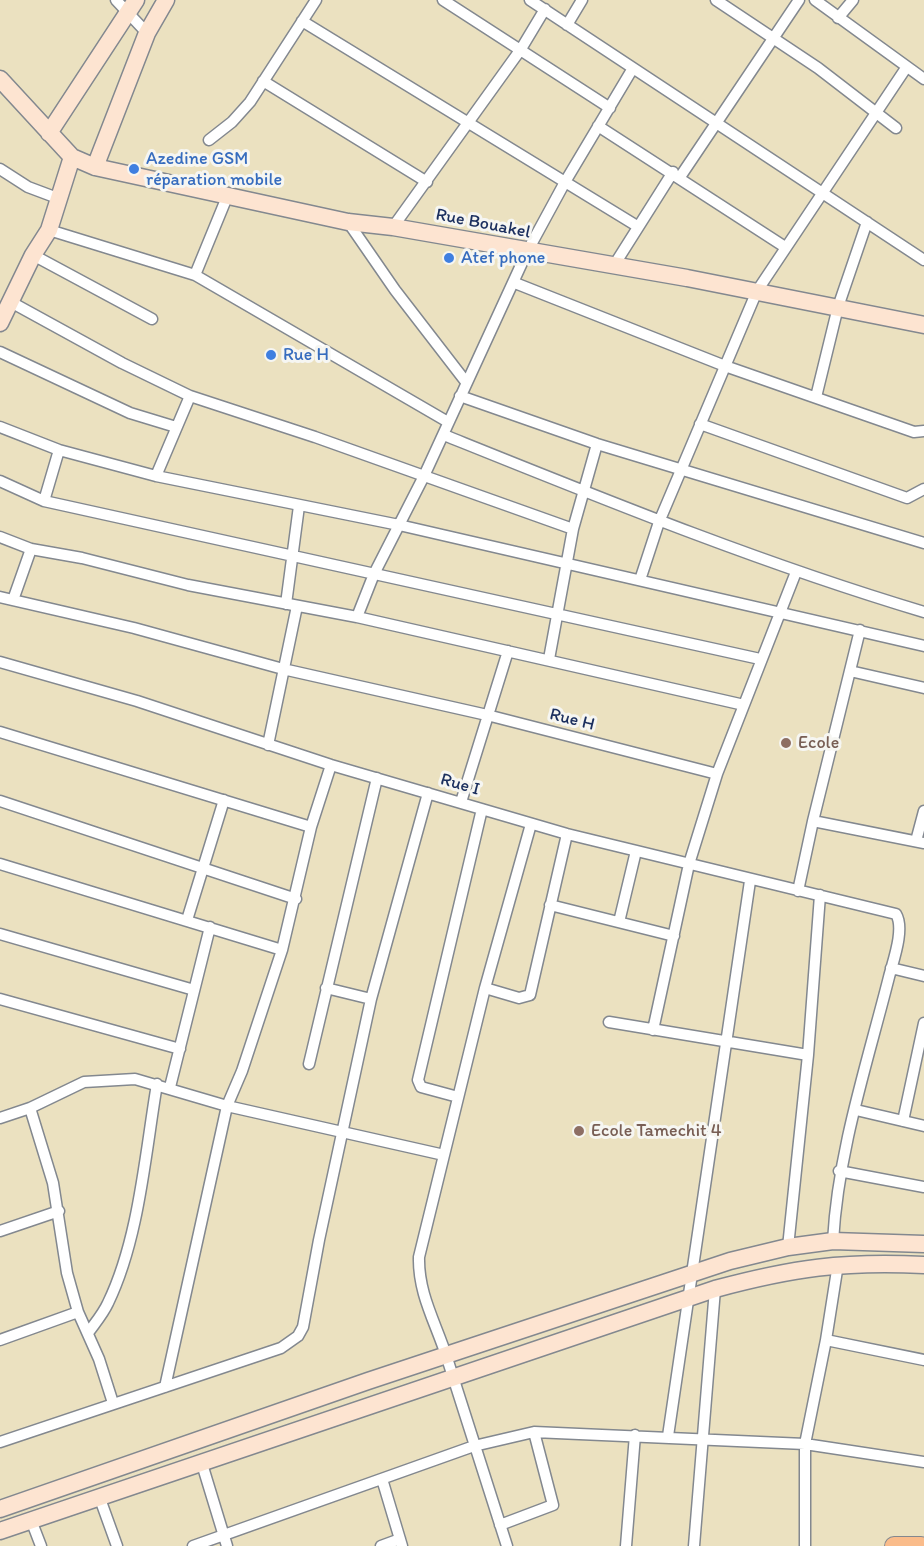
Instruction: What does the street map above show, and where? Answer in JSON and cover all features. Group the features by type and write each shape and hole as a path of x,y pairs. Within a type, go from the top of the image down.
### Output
{"highway":[{"path":"894,1546 921,1546"}],"main road":[{"path":"95,166 147,33 166,0"},
{"path":"49,133 127,4"},
{"path":"0,79 72,157 49,230 33,255 0,323"},
{"name":"Rue Bouakel","path":"72,157 95,166 348,222 393,227 757,291 924,325"},
{"path":"0,1509 368,1380 447,1356 694,1272 788,1247 833,1241 924,1244"},
{"path":"0,1531 715,1289 784,1271 838,1264 924,1266"}],"street":[{"path":"209,140 232,122 250,102 316,0"},
{"path":"443,0 610,108"},
{"path":"530,0 924,260"},
{"path":"567,25 582,0"},
{"path":"716,0 896,128"},
{"path":"613,267 637,226 714,122 799,0"},
{"path":"815,0 924,79"},
{"path":"838,18 853,0"},
{"path":"127,4 147,33"},
{"path":"393,227 521,49 544,9"},
{"path":"302,21 637,226"},
{"path":"357,617 374,574 444,435 466,382 527,252 565,182 633,68"},
{"path":"640,580 659,522 757,291 878,114 906,68"},
{"path":"263,81 427,182"},
{"path":"598,126 676,174 785,247"},
{"path":"0,169 28,187 60,199"},
{"path":"195,275 227,197"},
{"path":"348,222 395,290 466,382"},
{"path":"816,397 838,307 867,222"},
{"path":"49,230 195,275 448,422"},
{"path":"33,255 152,319"},
{"path":"514,282 725,366 914,432 924,431"},
{"path":"9,301 122,363 190,396 573,529"},
{"path":"0,352 130,413 176,427"},
{"path":"156,476 190,396"},
{"path":"460,396 597,444 924,543"},
{"path":"700,424 907,498 924,489"},
{"path":"0,427 59,450 156,476 399,525 924,646"},
{"path":"444,435 659,522 796,572 924,612"},
{"path":"549,659 573,529 597,444"},
{"path":"44,501 59,450"},
{"path":"0,481 44,501 760,659"},
{"path":"268,745 283,669 299,506"},
{"path":"0,537 31,549 82,558 188,585 357,617 744,705"},
{"path":"13,600 31,549"},
{"path":"653,1030 689,864 717,774 760,659 796,572"},
{"name":"Rue H","path":"0,597 134,628 283,669 487,716 717,774"},
{"path":"798,891 860,630"},
{"path":"461,802 508,651"},
{"name":"Rue I","path":"0,662 137,701 331,765 531,824 750,881 896,914 900,924 891,968"},
{"path":"850,671 924,688"},
{"path":"0,732 311,827"},
{"path":"165,1387 227,1106 242,1071 282,950 297,899 311,827 331,765"},
{"path":"309,1064 377,778"},
{"path":"0,1442 281,1348 298,1336 303,1327 319,1240 371,999 428,793"},
{"path":"187,920 224,800"},
{"path":"0,801 297,899"},
{"path":"458,1097 421,1087 418,1080 482,808"},
{"path":"813,821 920,842 924,811"},
{"path":"507,1546 447,1356 422,1292 419,1257 485,988 531,824"},
{"path":"485,988 519,998 530,995 567,834"},
{"path":"620,922 636,851"},
{"path":"0,864 282,950"},
{"path":"668,1436 750,881"},
{"path":"788,1247 808,1055 820,895"},
{"path":"550,905 674,936"},
{"path":"170,1087 210,927"},
{"path":"0,934 194,990"},
{"path":"833,1241 839,1171 891,968 924,976"},
{"path":"326,988 371,999"},
{"path":"0,999 180,1049"},
{"path":"609,1022 808,1055"},
{"path":"903,1121 924,1023"},
{"path":"0,1118 30,1108 84,1082 135,1078 227,1106 444,1155"},
{"path":"88,1333 108,1305 122,1271 130,1239 157,1084"},
{"path":"30,1108 59,1211 67,1273 78,1312 113,1403"},
{"path":"856,1110 924,1126"},
{"path":"839,1171 924,1187"},
{"path":"0,1231 59,1211"},
{"path":"805,1546 805,1444 826,1341 838,1264"},
{"path":"694,1546 715,1289"},
{"path":"0,1340 78,1312"},
{"path":"826,1341 924,1360"},
{"path":"193,1546 225,1541 382,1479 474,1446 534,1432 668,1436 805,1444 924,1462"},
{"path":"500,1525 554,1505 534,1432"},
{"path":"626,1546 635,1435"},
{"path":"202,1464 225,1541"},
{"path":"381,1546 401,1543 382,1479"},
{"path":"99,1496 117,1546"},
{"path":"31,1520 41,1546"}],"place":[{"name":"Azedine GSM réparation mobile","path":"134,169"},
{"name":"Atef phone","path":"449,258"},
{"name":"Rue H","path":"271,355"},
{"name":"Ecole","path":"786,743"},
{"name":"Ecole Tamechit 4","path":"579,1131"}]}
